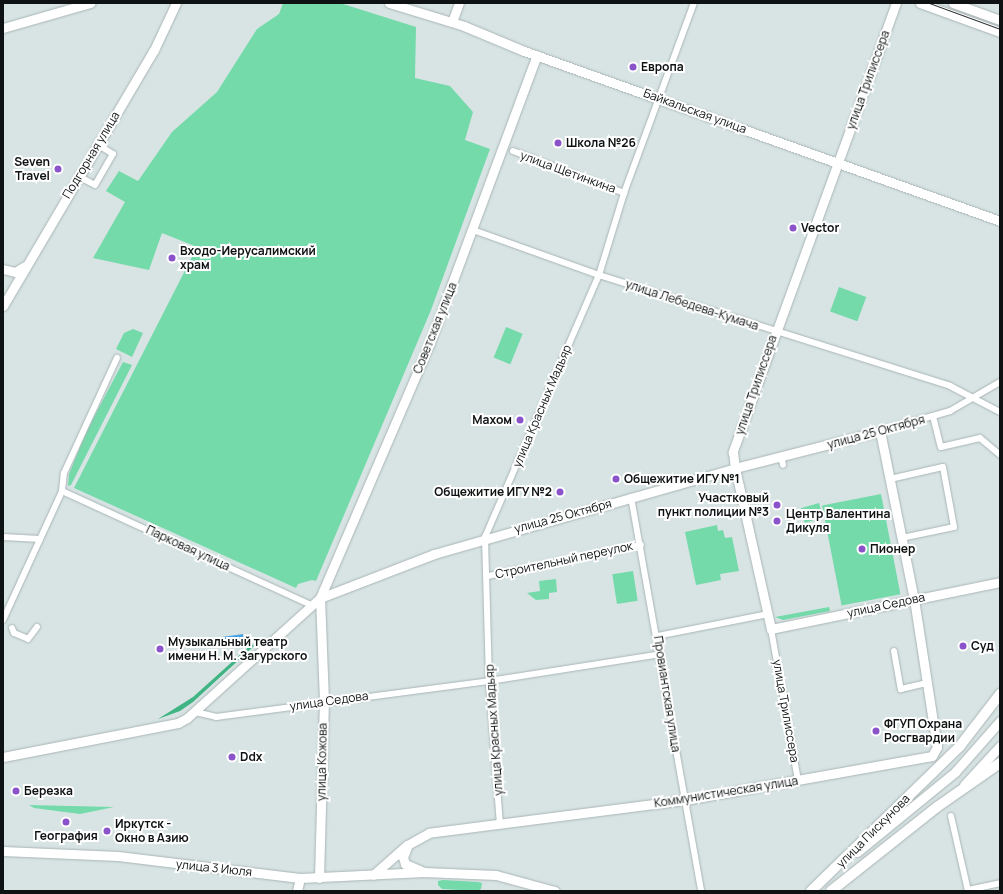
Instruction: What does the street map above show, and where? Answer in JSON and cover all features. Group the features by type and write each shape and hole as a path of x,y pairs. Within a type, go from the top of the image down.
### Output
{"main road":[{"path":"3,28 90,3"},
{"name":"Подгорная улица","path":"3,306 78,176 154,50 176,3"},
{"name":"Байкальская улица","path":"389,3 452,22 537,55 1000,221"},
{"path":"452,22 459,3"},
{"name":"улица Трилиссера","path":"771,629 735,468 733,452 775,331 838,164 896,3"},
{"path":"920,3 1000,32"},
{"path":"953,3 1000,20"},
{"name":"Советская улица","path":"320,598 429,346 537,55"},
{"path":"3,269 15,272 26,265"},
{"name":"улица 25 Октября","path":"196,712 320,598 434,554 485,537 735,468 782,461 880,432"},
{"name":"Коммунистическая улица","path":"373,875 417,838 429,833 684,800 932,756 937,747 928,683 914,599 880,432"},
{"name":"улица Седова","path":"771,629 1000,582"},
{"name":"улица Кожова","path":"319,878 324,701 320,598"},
{"name":"улица Пискунова","path":"833,871 960,746 1000,694"},
{"path":"3,757 178,723 196,712"},
{"name":"улица Пискунова","path":"833,871 955,772 1000,721"},
{"path":"831,891 964,784 1000,746"},
{"path":"937,807 1000,763"},
{"path":"417,838 405,850 403,860 410,868 424,872"},
{"name":"улица 3 Июля","path":"3,851 118,856 300,878 424,872 496,875 554,891"},
{"path":"812,891 833,871"},
{"path":"297,891 300,878"}],"street":[{"name":"улица Красных Мадьяр","path":"500,824 489,681 488,576 485,537 599,275 624,193 694,3"},
{"path":"78,176 95,185 113,154 97,144"},
{"name":"улица Щетинкина","path":"513,151 624,193"},
{"name":"улица Лебедева-Кумача","path":"473,230 599,275 950,386 971,399 1000,412"},
{"path":"3,620 62,491 64,474 117,358"},
{"name":"улица 25 Октября","path":"880,432 950,411 1000,382"},
{"path":"933,416 941,447 980,438 1000,455"},
{"path":"890,480 943,467 954,527 902,538"},
{"name":"Парковая улица","path":"62,491 313,606"},
{"name":"Провиантская улица","path":"631,497 661,654 700,891"},
{"path":"3,537 40,538"},
{"name":"Строительный переулок","path":"488,576 641,544"},
{"path":"657,636 768,614"},
{"path":"12,628 14,633 28,639 37,627"},
{"name":"улица Трилиссера","path":"771,629 798,780"},
{"path":"894,651 901,689 928,683"},
{"name":"улица Седова","path":"196,712 216,717 324,701 489,681 661,654"},
{"path":"951,816 968,890 1000,883"}],"green space":[{"path":"283,3 340,3 416,27 415,78 450,86 473,112 465,140 490,149 431,310 316,581 312,580 298,584 296,588 74,488 197,247 162,233 149,270 93,258 125,202 106,191 119,171 138,181 172,132 217,92 257,29 279,14"},
{"path":"839,287 866,297 857,321 830,311"},
{"path":"506,327 523,334 510,364 494,358"},
{"path":"133,329 143,333 132,357 116,349 124,333"},
{"path":"123,362 132,365 71,485 68,486 69,474 87,430"},
{"name":"Пионер","path":"881,494 900,594 842,606 822,505"},
{"path":"819,503 823,517 805,523 801,508"},
{"path":"717,525 718,531 723,530 725,538 732,537 739,571 720,574 721,580 696,585 685,532"},
{"path":"633,571 638,601 617,604 612,574"},
{"path":"556,579 557,592 549,593 549,599 536,600 527,593 540,591 539,581"},
{"path":"829,607 830,611 783,620 775,617"},
{"path":"252,644 254,646 193,702 180,711 158,719 193,697"},
{"path":"29,805 114,807 80,814 34,808"},
{"path":"443,880 482,883 481,889 477,891 442,889 438,885 438,881"}],"water":[{"path":"243,634 244,641 203,647 202,640"}],"tram line":[{"path":"929,3 1000,29"}],"place":[{"name":"Европа","path":"633,67"},
{"name":"Школа №26","path":"558,143"},
{"name":"Seven Travel","path":"58,169"},
{"name":"Vector","path":"793,228"},
{"name":"Входо-Иерусалимский храм","path":"172,258"},
{"name":"Махом","path":"520,420"},
{"name":"Общежитие ИГУ №1","path":"616,479"},
{"name":"Общежитие ИГУ №2","path":"560,492"},
{"name":"Участковый пункт полиции №3","path":"777,505"},
{"name":"Центр Валентина Дикуля","path":"777,521"},
{"name":"Пионер","path":"862,549"},
{"name":"Суд","path":"963,646"},
{"name":"Музыкальный театр имени Н. М. Загурского","path":"160,649"},
{"name":"ФГУП Охрана Росгвардии","path":"876,731"},
{"name":"Ddx","path":"232,757"},
{"name":"Березка","path":"16,791"},
{"name":"География","path":"66,822"},
{"name":"Иркутск - Окно в Азию","path":"107,831"}]}
